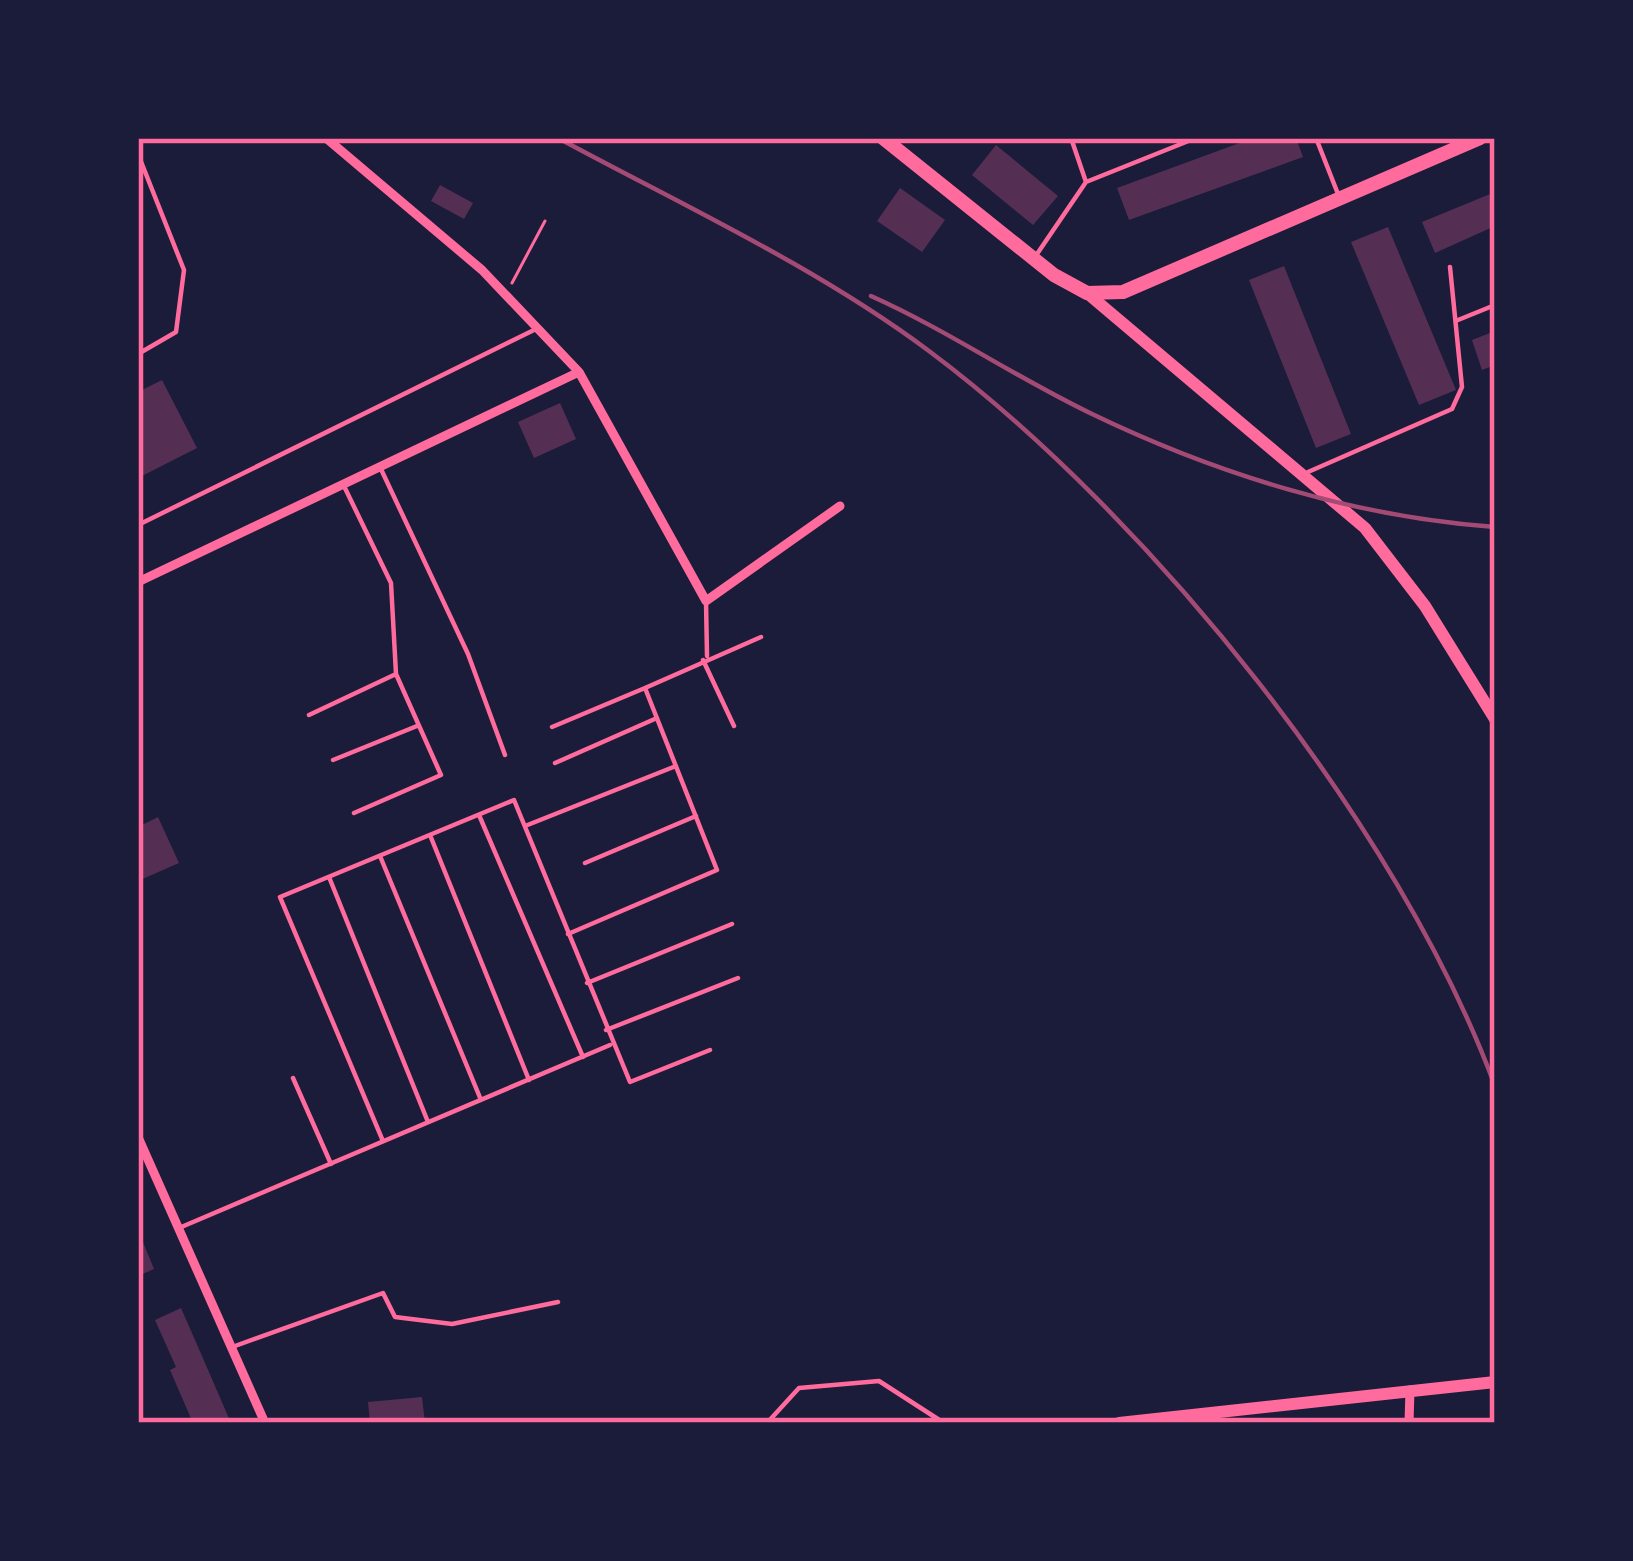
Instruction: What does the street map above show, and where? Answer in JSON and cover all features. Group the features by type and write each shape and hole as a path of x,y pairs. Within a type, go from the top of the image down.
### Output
{"main road":[{"path":"883,138 1034,259 1087,293 1365,528 1425,606 1495,719"},
{"path":"1087,293 1123,292 1480,138"},
{"path":"1120,1423 1495,1382"}],"street":[{"path":"326,138 506,294 579,372 706,601 840,506"},
{"path":"138,582 579,372"},
{"path":"138,1137 144,1164 178,1228 265,1423"},
{"path":"1409,1423 1410,1390"}],"lane":[{"path":"1071,138 1086,182"},
{"path":"1034,259 1086,182 1196,138"},
{"path":"1316,138 1340,199"},
{"path":"138,154 184,270 176,332 138,354"},
{"path":"1303,475 1452,409 1462,387 1450,267"},
{"path":"1458,320 1495,305"},
{"path":"138,525 539,328"},
{"path":"380,467 468,654 506,755"},
{"path":"343,484 391,583 396,674 441,776 354,813"},
{"path":"706,601 705,659 734,726"},
{"path":"552,727 760,638"},
{"path":"309,715 396,674"},
{"path":"568,934 717,870 645,688"},
{"path":"555,763 657,718"},
{"path":"333,760 419,726"},
{"path":"524,826 676,766"},
{"path":"383,1142 280,897 514,800 630,1082 710,1050"},
{"path":"478,815 583,1057"},
{"path":"585,863 696,816"},
{"path":"430,835 529,1080"},
{"path":"380,856 481,1100"},
{"path":"329,877 428,1122"},
{"path":"587,983 732,924"},
{"path":"606,1030 739,978"},
{"path":"178,1228 611,1044"},
{"path":"293,1078 331,1164"},
{"path":"230,1348 383,1293 395,1317 452,1324 558,1303"},
{"path":"767,1423 799,1388 879,1381 944,1423"}],"path":[{"path":"506,294 545,221"}],"building":[{"path":"1253,138 1296,138 1303,157 1129,220 1117,188"},
{"path":"996,145 1058,196 1033,225 972,175"},
{"path":"440,185 473,203 464,219 431,201"},
{"path":"900,188 945,220 922,252 877,221"},
{"path":"1495,192 1495,226 1435,253 1422,222"},
{"path":"1388,227 1456,390 1419,405 1351,242"},
{"path":"1284,266 1351,434 1316,448 1249,280"},
{"path":"1495,331 1495,365 1482,370 1472,340"},
{"path":"162,380 197,448 138,478 138,392"},
{"path":"560,403 576,439 534,458 518,422"},
{"path":"158,817 179,863 138,881 138,827"},
{"path":"138,1230 154,1269 138,1276"},
{"path":"181,1308 231,1423 193,1423 155,1320"},
{"path":"422,1397 425,1423 370,1423 368,1402"}],"railway":[{"path":"558,138 747,238 885,320 1013,419 1097,499 1259,683 1332,783 1397,885 1452,987 1495,1086"},
{"path":"871,296 1062,399 1187,455 1339,503 1495,527"}]}
